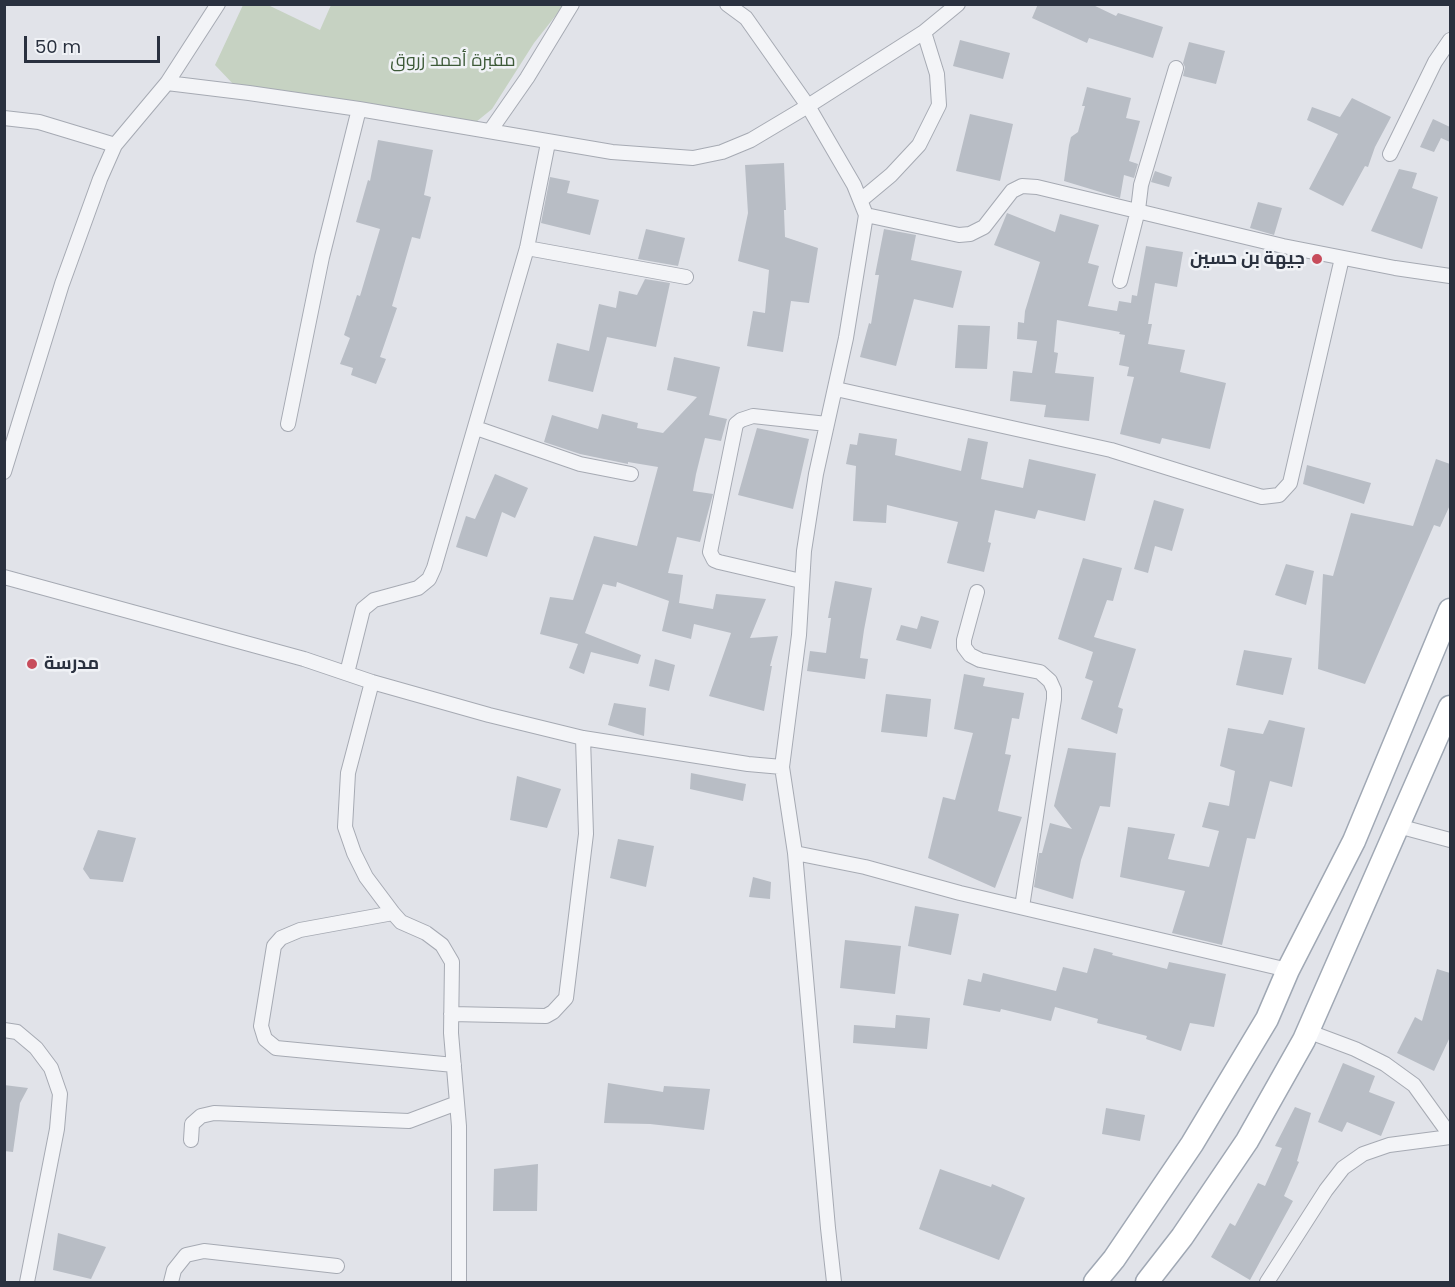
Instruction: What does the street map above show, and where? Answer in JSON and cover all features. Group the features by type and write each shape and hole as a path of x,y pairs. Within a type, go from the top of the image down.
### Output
{"main road":[{"path":"1095,1282 1114,1259 1192,1143 1267,1019 1288,970 1354,841 1450,610"},
{"path":"1147,1282 1182,1237 1247,1141 1304,1040 1450,707"}],"street":[{"path":"4,472 62,284 100,179 115,145 167,83 218,4"},
{"path":"490,131 527,78 572,4"},
{"path":"727,4 746,18 808,106 861,200 866,214 846,338 816,474 804,551 799,635 782,767 795,852 834,1282"},
{"path":"167,83 359,109 548,143 612,152 693,158 722,152 751,141 924,32 958,4"},
{"path":"861,200 891,175 919,145 939,105 937,74 924,32"},
{"path":"1390,154 1435,62 1450,40"},
{"path":"1120,281 1138,210 1141,185 1176,68"},
{"path":"288,424 322,257 359,109"},
{"path":"4,118 39,122 115,145"},
{"path":"347,673 363,609 374,600 418,588 429,579 434,568 527,248 548,143"},
{"path":"866,214 959,236 970,234 984,227 1012,191 1022,186 1037,187 1342,258 1450,276"},
{"path":"527,248 686,277"},
{"path":"836,389 1111,450 1262,497 1280,495 1290,483 1342,258"},
{"path":"801,581 719,562 714,560 710,552 736,424 753,416 827,424"},
{"path":"476,428 580,464 631,474"},
{"path":"4,577 304,659 372,682 489,715 583,738 748,764 782,767"},
{"path":"977,592 964,640 964,647 970,655 980,660 1040,672 1050,681 1054,690 1022,907"},
{"path":"372,682 348,774 345,827 354,854 366,877 393,913 401,922 426,933 442,945 452,962 451,1014 459,1126 459,1282"},
{"path":"451,1014 546,1016 566,998 586,834 583,738"},
{"path":"1398,826 1450,840"},
{"path":"795,852 1288,970"},
{"path":"393,913 300,930 281,938 274,946 261,1026 265,1039 276,1048 454,1065"},
{"path":"4,1029 17,1032 36,1048 51,1068 60,1094 57,1129 27,1282"},
{"path":"1267,1282 1326,1190 1343,1168 1363,1154 1389,1145 1450,1136 1414,1085 1385,1064 1355,1049 1307,1031"},
{"path":"191,1140 192,1124 201,1116 214,1113 409,1121 457,1103"},
{"path":"171,1282 174,1270 186,1255 204,1251 337,1266"}],"green space":[{"name":"مقبرة أحمد زروق","path":"243,5 268,5 320,30 331,5 564,5 534,43 492,109 476,122 234,85 215,65"}],"building":[{"path":"1038,4 1091,4 1116,16 1118,13 1163,27 1153,58 1089,38 1087,43 1032,18"},
{"path":"960,40 1010,53 1003,79 953,66"},
{"path":"1189,42 1225,51 1216,84 1183,76 1185,67 1183,63"},
{"path":"1087,87 1131,98 1126,118 1140,121 1129,161 1138,164 1134,178 1124,175 1120,198 1064,181 1069,145 1071,137 1078,132"},
{"path":"1352,98 1391,117 1375,147 1368,167 1365,166 1343,206 1309,189 1338,134 1307,120 1312,107 1340,117"},
{"path":"970,114 1013,124 1000,181 956,171"},
{"path":"1433,119 1450,127 1450,142 1441,138 1434,152 1420,147"},
{"path":"378,140 433,150 424,195 431,197 420,239 412,237 392,306 397,308 380,357 386,359 376,384 351,375 353,368 340,364 350,338 344,335 357,295 360,296 380,229 356,222 368,180 370,181"},
{"path":"784,163 785,237 818,248 809,303 791,301 783,352 747,346 753,311 765,313 769,270 738,261 748,213 745,165"},
{"path":"1399,169 1417,173 1412,188 1438,197 1422,249 1371,231"},
{"path":"1155,171 1172,177 1169,187 1151,182"},
{"path":"550,177 570,181 567,193 599,200 590,235 541,223"},
{"path":"1258,202 1282,208 1274,235 1250,228"},
{"path":"1007,213 1055,232 1060,214 1099,225 1088,263 1099,266 1088,306 1117,311 1119,301 1131,303 1132,295 1137,296 1146,246 1183,252 1177,287 1155,283 1148,324 1152,324 1148,344 1185,350 1180,372 1226,383 1210,449 1162,438 1160,444 1120,434 1134,377 1127,376 1129,367 1119,365 1125,335 1119,334 1120,332 1057,320 1054,352 1058,353 1055,373 1094,377 1089,421 1044,417 1046,405 1010,401 1013,371 1032,373 1037,341 1017,339 1018,322 1024,323 1025,311 1040,262 994,245"},
{"path":"646,229 685,238 678,266 638,259"},
{"path":"884,229 916,235 911,260 962,271 953,308 914,299 896,366 860,357 869,323 871,324 879,275 875,275"},
{"path":"645,279 670,283 656,347 607,337 593,392 548,381 557,343 589,351 599,304 616,308 619,291 637,295"},
{"path":"958,325 990,326 987,369 955,368"},
{"path":"674,357 720,367 709,415 727,419 721,441 705,438 696,474 693,491 713,494 700,542 677,537 668,573 683,575 679,603 713,609 716,594 766,599 750,638 778,636 770,666 772,666 764,711 709,696 731,633 694,624 691,639 662,631 669,601 617,582 616,587 603,584 585,633 641,655 638,664 591,652 584,674 569,668 578,644 540,634 550,597 573,600 594,536 637,546 658,467 628,462 628,464 580,454 544,442 552,415 598,429 602,414 638,423 637,428 663,433 697,397 667,390"},
{"path":"757,428 809,439 793,509 738,495"},
{"path":"859,433 897,439 895,455 961,471 968,438 988,442 981,479 1023,488 1029,459 1096,474 1085,521 1038,510 1035,519 995,510 988,542 991,543 984,572 947,563 958,522 887,505 886,523 853,521 856,466 846,464 850,444 857,445"},
{"path":"1436,459 1450,464 1450,505 1440,527 1434,525 1365,684 1318,669 1323,574 1333,576 1351,513 1413,526"},
{"path":"1307,465 1371,483 1364,504 1303,484"},
{"path":"495,474 528,488 515,518 502,512 487,557 456,547 466,516 475,519"},
{"path":"1154,500 1184,509 1172,551 1155,546 1148,573 1134,569"},
{"path":"1083,558 1122,568 1113,601 1107,600 1094,637 1136,649 1118,707 1123,709 1117,734 1081,719 1093,681 1085,678 1093,652 1058,639"},
{"path":"1286,564 1314,571 1306,605 1275,595"},
{"path":"835,581 872,588 860,658 868,659 865,679 807,671 810,651 826,653 831,618 828,618"},
{"path":"921,616 939,621 931,649 896,640 901,625 917,629"},
{"path":"1244,650 1292,658 1283,695 1236,685"},
{"path":"655,659 675,665 669,691 649,686"},
{"path":"964,674 985,678 983,686 1024,693 1019,719 1012,718 1005,754 1011,755 998,811 1022,817 995,888 928,858 943,797 955,800 973,733 954,729"},
{"path":"886,694 931,699 927,737 881,732"},
{"path":"614,703 646,708 644,736 608,725"},
{"path":"1269,720 1305,728 1292,787 1270,781 1255,839 1247,838 1222,945 1172,933 1185,891 1120,877 1128,827 1175,834 1168,859 1209,867 1219,831 1202,827 1209,802 1229,806 1235,771 1220,766 1228,728 1263,734"},
{"path":"1068,748 1116,753 1110,807 1100,806 1081,860 1073,899 1034,887 1039,853 1042,853 1050,823 1072,829 1054,806"},
{"path":"691,773 746,784 743,801 690,789"},
{"path":"517,776 561,789 547,828 510,820"},
{"path":"98,830 136,838 123,882 90,879 83,869"},
{"path":"618,839 654,846 646,887 610,878"},
{"path":"753,877 771,882 770,899 749,897"},
{"path":"915,906 959,914 951,955 908,946"},
{"path":"845,940 901,946 895,994 840,988"},
{"path":"1094,948 1167,969 1169,962 1226,974 1214,1027 1190,1023 1181,1051 1146,1039 1147,1036 1097,1023 1098,1019 1055,1007 1051,1021 1001,1009 1000,1012 963,1005 968,979 981,982 983,973 1056,991 1063,967 1087,973"},
{"path":"1437,969 1450,973 1450,1037 1434,1071 1397,1053 1415,1017 1422,1021"},
{"path":"896,1015 930,1018 927,1049 853,1043 854,1025 895,1028"},
{"path":"1343,1063 1375,1076 1369,1092 1395,1102 1381,1136 1347,1122 1342,1132 1318,1122"},
{"path":"608,1083 663,1092 664,1086 710,1089 704,1130 650,1124 604,1123"},
{"path":"4,1085 28,1088 20,1103 13,1152 4,1151"},
{"path":"1295,1107 1311,1113 1297,1161 1299,1162 1284,1196 1293,1201 1250,1280 1211,1257 1230,1223 1235,1226 1258,1183 1265,1186 1282,1148 1275,1146"},
{"path":"1106,1108 1145,1115 1140,1141 1102,1134"},
{"path":"538,1164 537,1211 493,1211 494,1169"},
{"path":"940,1169 991,1187 992,1184 1025,1198 999,1260 919,1229"},
{"path":"58,1233 106,1247 91,1279 53,1270"}],"place":[{"name":"جيهة بن حسين","path":"1317,259"},
{"name":"مدرسة","path":"32,664"}]}
